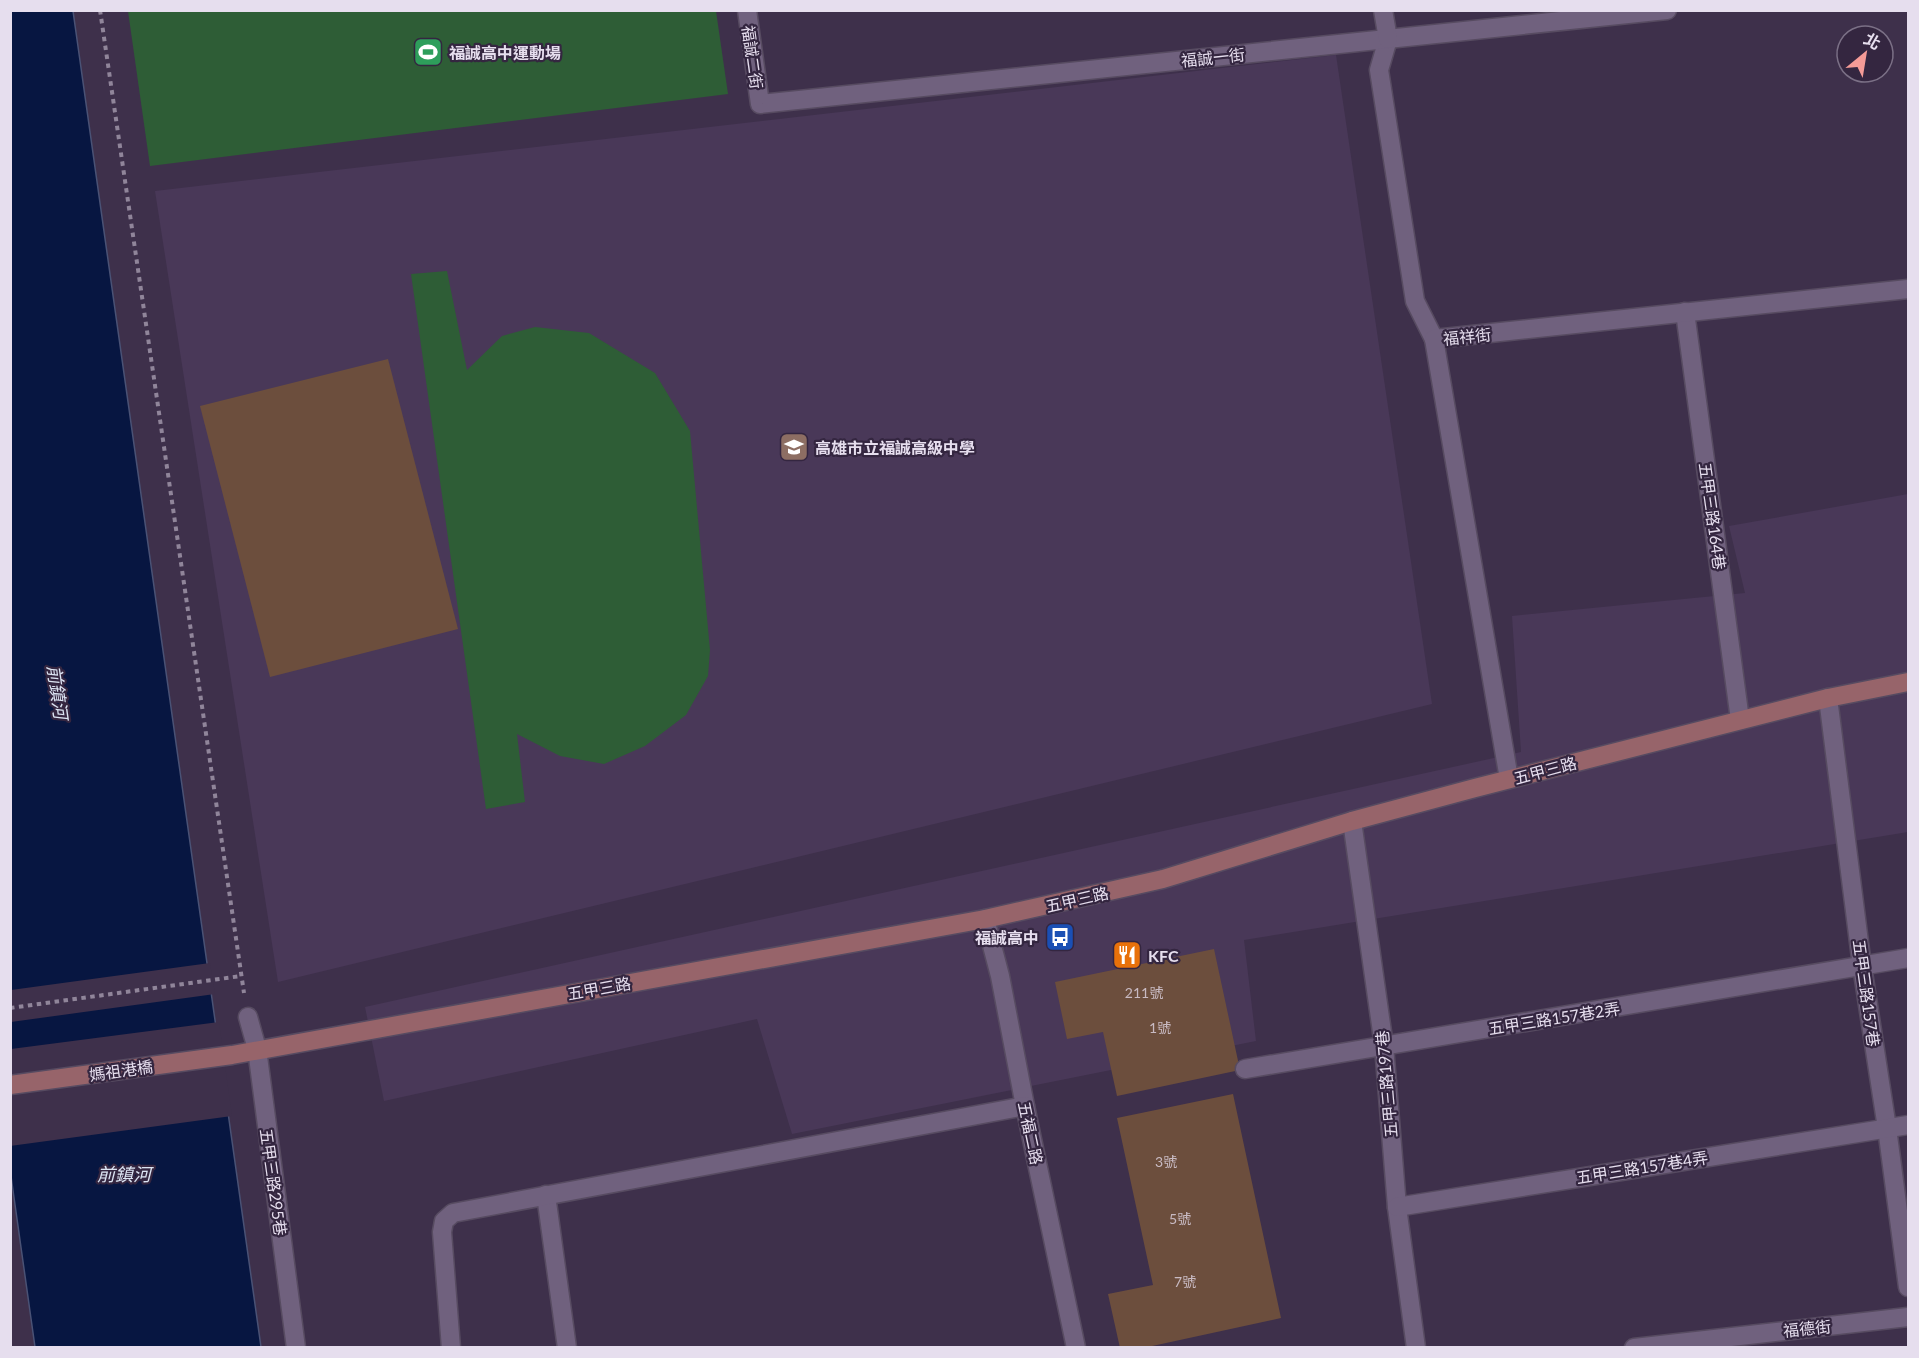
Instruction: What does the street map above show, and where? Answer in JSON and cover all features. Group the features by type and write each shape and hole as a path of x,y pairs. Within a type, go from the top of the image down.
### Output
{"main road":[{"name":"五甲三路","path":"232,1055 985,920 1163,879 1352,821 1509,779 1828,698 1908,682"},
{"name":"媽祖港橋","path":"10,1085 232,1055"}],"street":[{"name":"福誠二街","path":"747,10 760,104"},
{"path":"1383,10 1388,39 1378,70 1415,301 1434,339"},
{"name":"福誠一街","path":"760,104 1667,10"},
{"name":"福祥街","path":"1509,779 1434,339 1908,289"},
{"name":"五甲三路164巷","path":"1685,312 1740,720"},
{"name":"五甲三路157巷","path":"1828,698 1862,966 1908,1287"},
{"name":"五甲三路197巷","path":"1352,821 1384,1046 1397,1207 1416,1347"},
{"name":"五福二路","path":"985,920 1000,976 1076,1347"},
{"name":"五甲三路157巷2弄","path":"1245,1069 1908,958"},
{"name":"五甲三路295巷","path":"248,1017 257,1050 296,1347"},
{"path":"451,1347 442,1232 444,1221 453,1213 1025,1106"},
{"name":"五甲三路157巷4弄","path":"1397,1207 1908,1125"},
{"path":"546,1195 567,1347"},
{"name":"福德街","path":"1634,1347 1908,1317"}],"path":[{"path":"100,10 248,1017"},
{"path":"10,1008 241,976"}],"shaded area":[{"name":"高雄市立福誠高級中學","path":"1336,55 1432,704 278,982 155,191"},
{"path":"1908,494 1908,832 1244,940 1256,1041 792,1134 757,1019 384,1101 365,1007 1521,752 1512,616 1745,593 1729,526"}],"green space":[{"name":"福誠高中運動場","path":"128,11 716,11 728,94 150,166"},
{"path":"447,271 467,370 502,336 535,327 589,333 655,373 690,431 710,650 708,676 686,715 645,746 604,764 560,756 517,734 525,802 486,809 411,274"}],"water":[{"name":"前鎮河","path":"10,11 73,11 261,1347 35,1347 10,1169"}],"pier":[{"path":"210,963 215,994 11,1022 11,990"},
{"path":"219,1022 232,1116 10,1146 11,1049"}],"building":[{"path":"388,359 458,629 270,677 200,406"},
{"path":"1214,949 1240,1070 1117,1096 1103,1032 1067,1039 1055,982"},
{"path":"1233,1094 1281,1318 1143,1348 1120,1348 1108,1294 1153,1285 1117,1118"}],"place":[{"name":"福誠高中運動場","path":"428,52"},
{"name":"高雄市立福誠高級中學","path":"794,447"},
{"name":"福誠高中","path":"1060,937"},
{"name":"KFC","path":"1127,955"}]}
